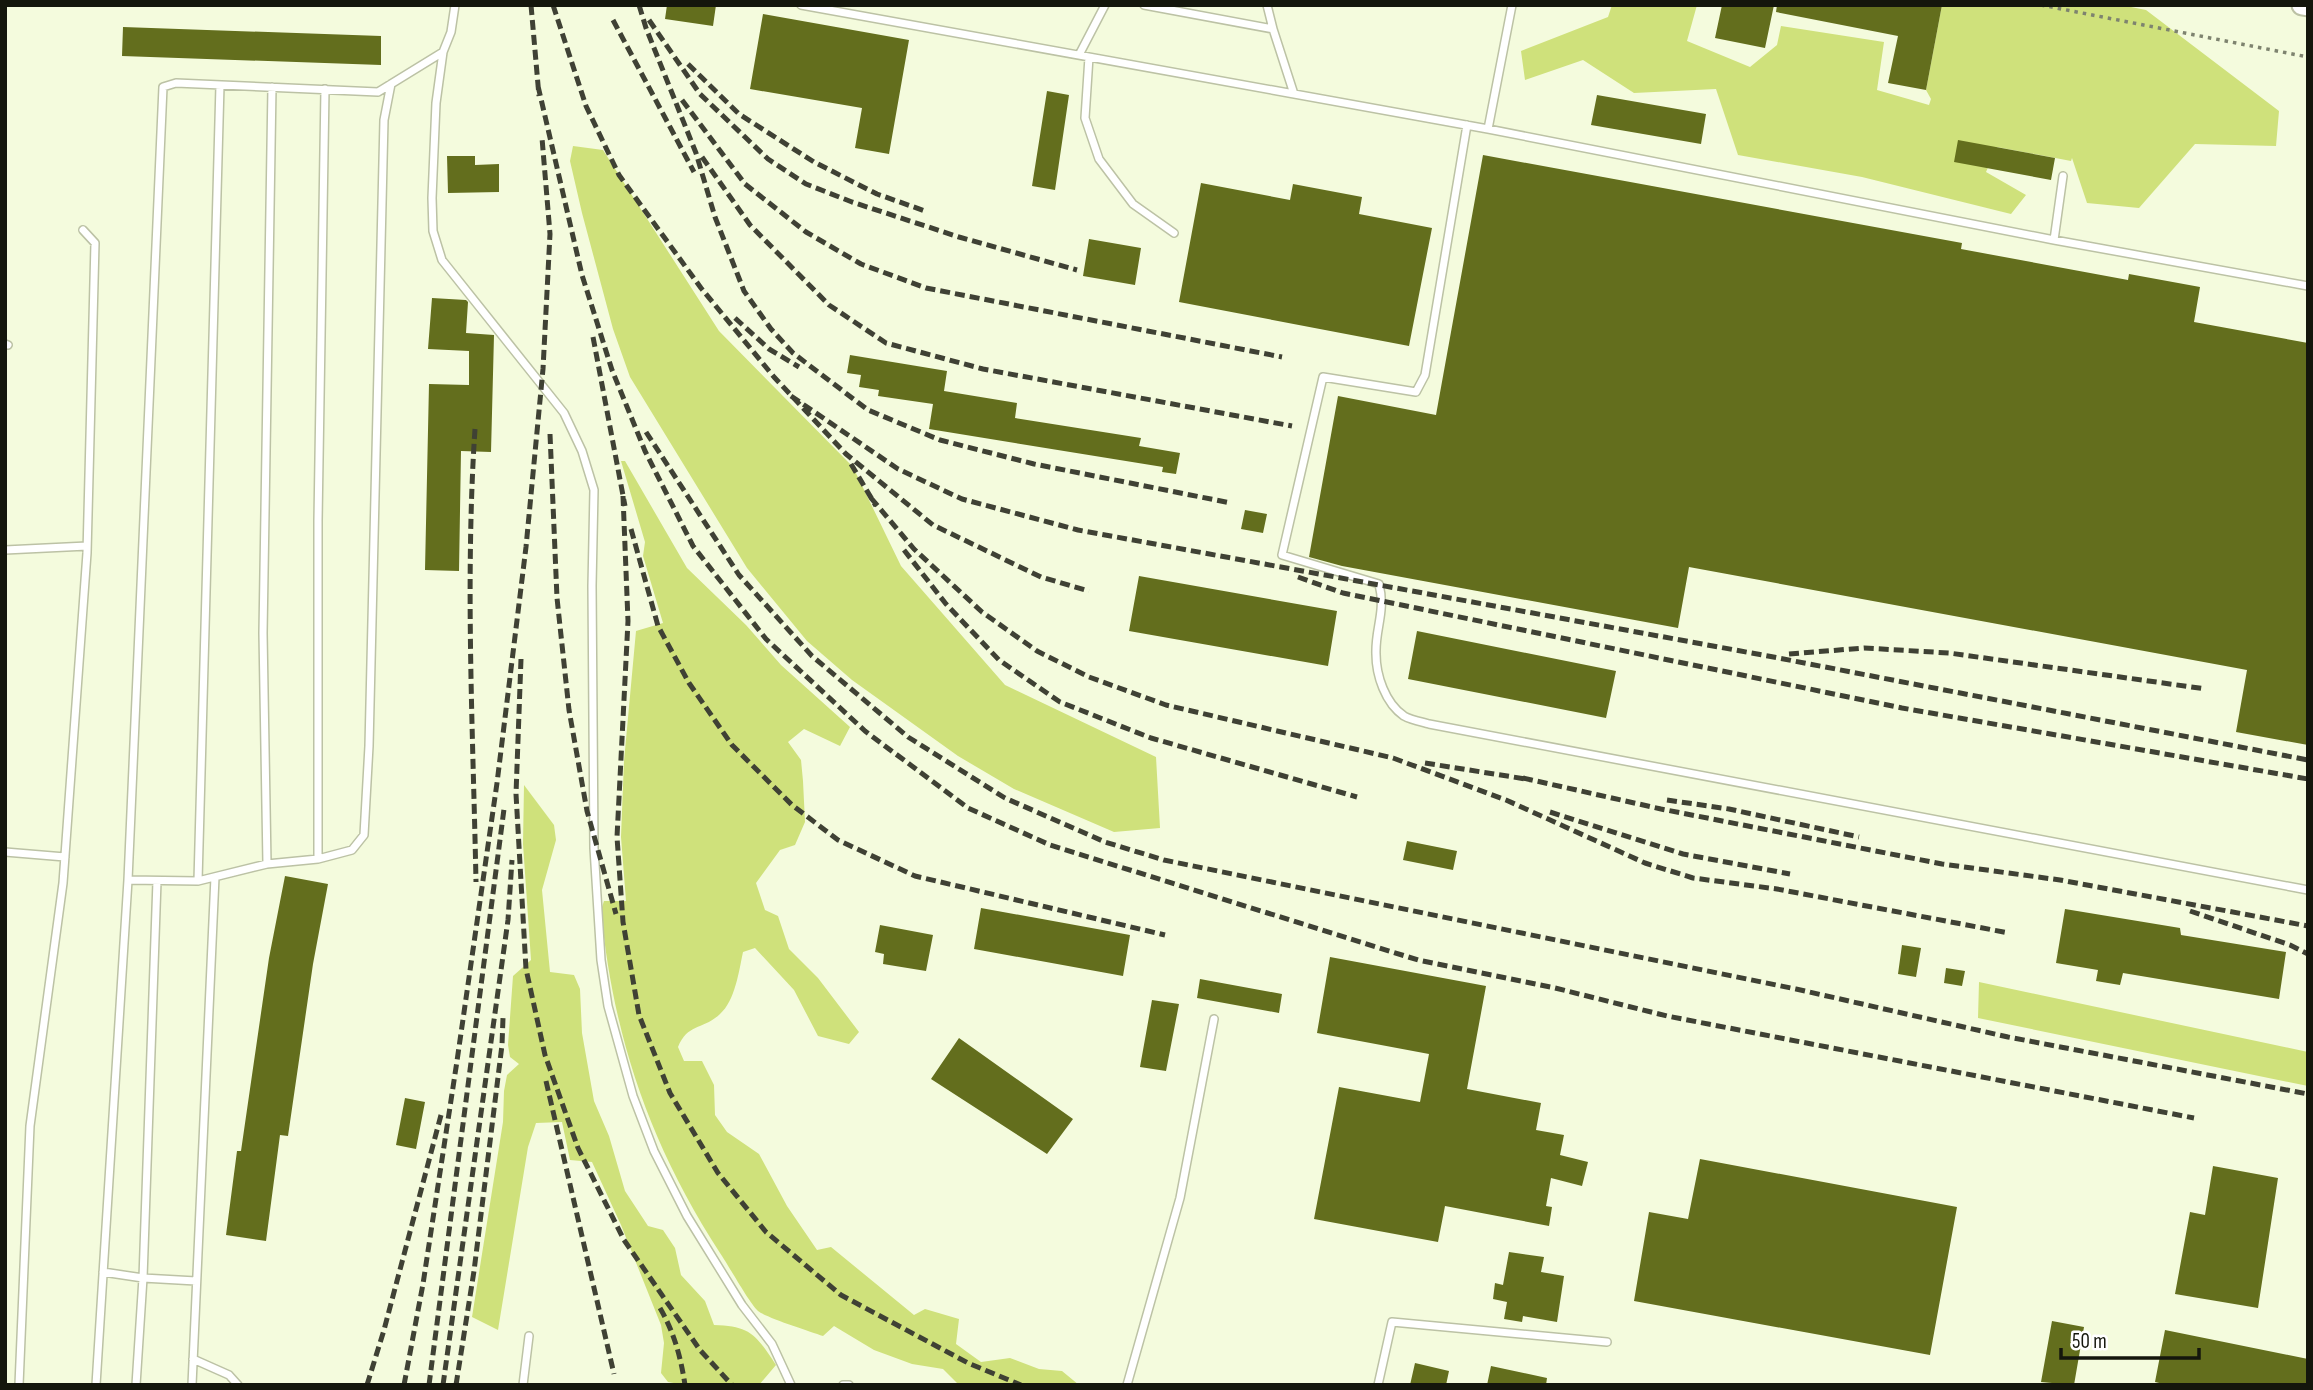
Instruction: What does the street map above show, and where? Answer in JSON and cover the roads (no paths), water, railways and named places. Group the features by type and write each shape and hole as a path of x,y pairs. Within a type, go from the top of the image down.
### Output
{"main road":[{"path":"2302,5 2308,6"}],"lane":[{"path":"455,5 451,32 443,52 436,103 433,231 442,260 564,413 582,451 594,490 594,848 601,960 617,1045 633,1096 659,1162 687,1216 742,1306 772,1344 792,1385"},
{"path":"801,5 1467,125 2054,240 2308,286"},
{"path":"1079,55 1105,5"},
{"path":"1144,5 1273,29"},
{"path":"1267,5 1294,94"},
{"path":"1488,129 1512,5"},
{"path":"96,1385 128,880 163,87 176,83 378,92 443,52"},
{"path":"1089,57 1085,118 1099,159 1133,204 1174,233"},
{"path":"128,880 198,881 267,864 318,859 352,850 364,835 369,746 384,120 391,84"},
{"path":"198,881 220,85"},
{"path":"267,864 263,633 272,87"},
{"path":"318,859 318,521 325,89"},
{"path":"1467,125 1425,374 1416,392 1323,377 1282,555 1379,584 1383,601 1376,653 1380,681 1390,703 1405,716 1429,724 2308,890"},
{"path":"2054,240 2063,176"},
{"path":"19,1385 30,1126 65,857 87,546 95,243 83,230"},
{"path":"5,550 87,546"},
{"path":"5,852 65,857"},
{"path":"192,1385 215,877"},
{"path":"136,1385 143,1278 157,881"},
{"path":"1127,1385 1180,1198 1214,1019"},
{"path":"103,1272 195,1281"},
{"path":"1378,1385 1392,1322 1606,1342"},
{"path":"523,1385 529,1336"},
{"path":"193,1359 229,1375 238,1385"},
{"path":"843,1385 849,1385"}],"railway":[{"path":"531,5 539,96"},
{"path":"553,5 586,106 619,175 701,288 774,377 846,454 933,525 1041,577 1089,591"},
{"path":"639,5 696,153 715,217 744,291 771,329 793,353 868,410 940,440 1034,464 1231,503"},
{"path":"613,20 694,172"},
{"path":"649,20 700,94 768,159 806,184 959,237 1077,270"},
{"path":"688,64 739,114 814,162 877,194 925,211"},
{"path":"538,86 582,275 612,370 645,451 693,546 766,639 865,731 968,808 1050,845 1418,960 1555,988 1667,1016 2194,1118"},
{"path":"682,100 745,184 806,232 861,264 926,288 1282,357"},
{"path":"404,1385 423,1284 457,1061 497,783 526,547 543,369 550,234 542,138"},
{"path":"702,157 750,225 829,305 886,343 983,369 1292,426"},
{"path":"735,318 769,349 799,367"},
{"path":"593,337 625,506"},
{"path":"791,396 898,469 962,499 1078,530 1768,656 2308,760"},
{"path":"475,429 470,598 476,882"},
{"path":"646,432 739,575 812,656 908,737 1005,798 1105,842 1164,860 1796,989 2008,1037 2308,1094"},
{"path":"550,434 557,598 569,710 587,811 616,914"},
{"path":"851,464 876,506"},
{"path":"623,496 628,621 617,837 623,922 639,1015 670,1093 718,1173 766,1232 841,1295 968,1363 1021,1385"},
{"path":"871,498 914,549 982,612 1037,651 1089,677 1166,705 1393,758 1506,800 1645,863 1693,878 1777,889 2009,933"},
{"path":"631,529 658,626 689,683 732,745 792,805 838,840 915,876 1165,935"},
{"path":"904,550 946,604 999,660 1060,702 1151,738 1357,797"},
{"path":"1298,577 1343,593 1902,708 2308,779"},
{"path":"1789,654 1864,648 1949,653 2206,689"},
{"path":"521,659 516,794 526,969 545,1055 578,1148 624,1240 700,1350 732,1385"},
{"path":"1425,763 1532,780"},
{"path":"1523,778 1661,809 1942,864 2060,880 2308,926"},
{"path":"1667,800 1729,809 1859,837"},
{"path":"429,1385 504,809"},
{"path":"1550,812 1683,854 1790,874"},
{"path":"443,1385 508,920 512,860"},
{"path":"2190,911 2290,945 2308,954"},
{"path":"456,1385 474,1271 503,1018"},
{"path":"546,1081 614,1374"},
{"path":"367,1385 441,1115"},
{"path":"660,1308 676,1345 685,1385"}]}
